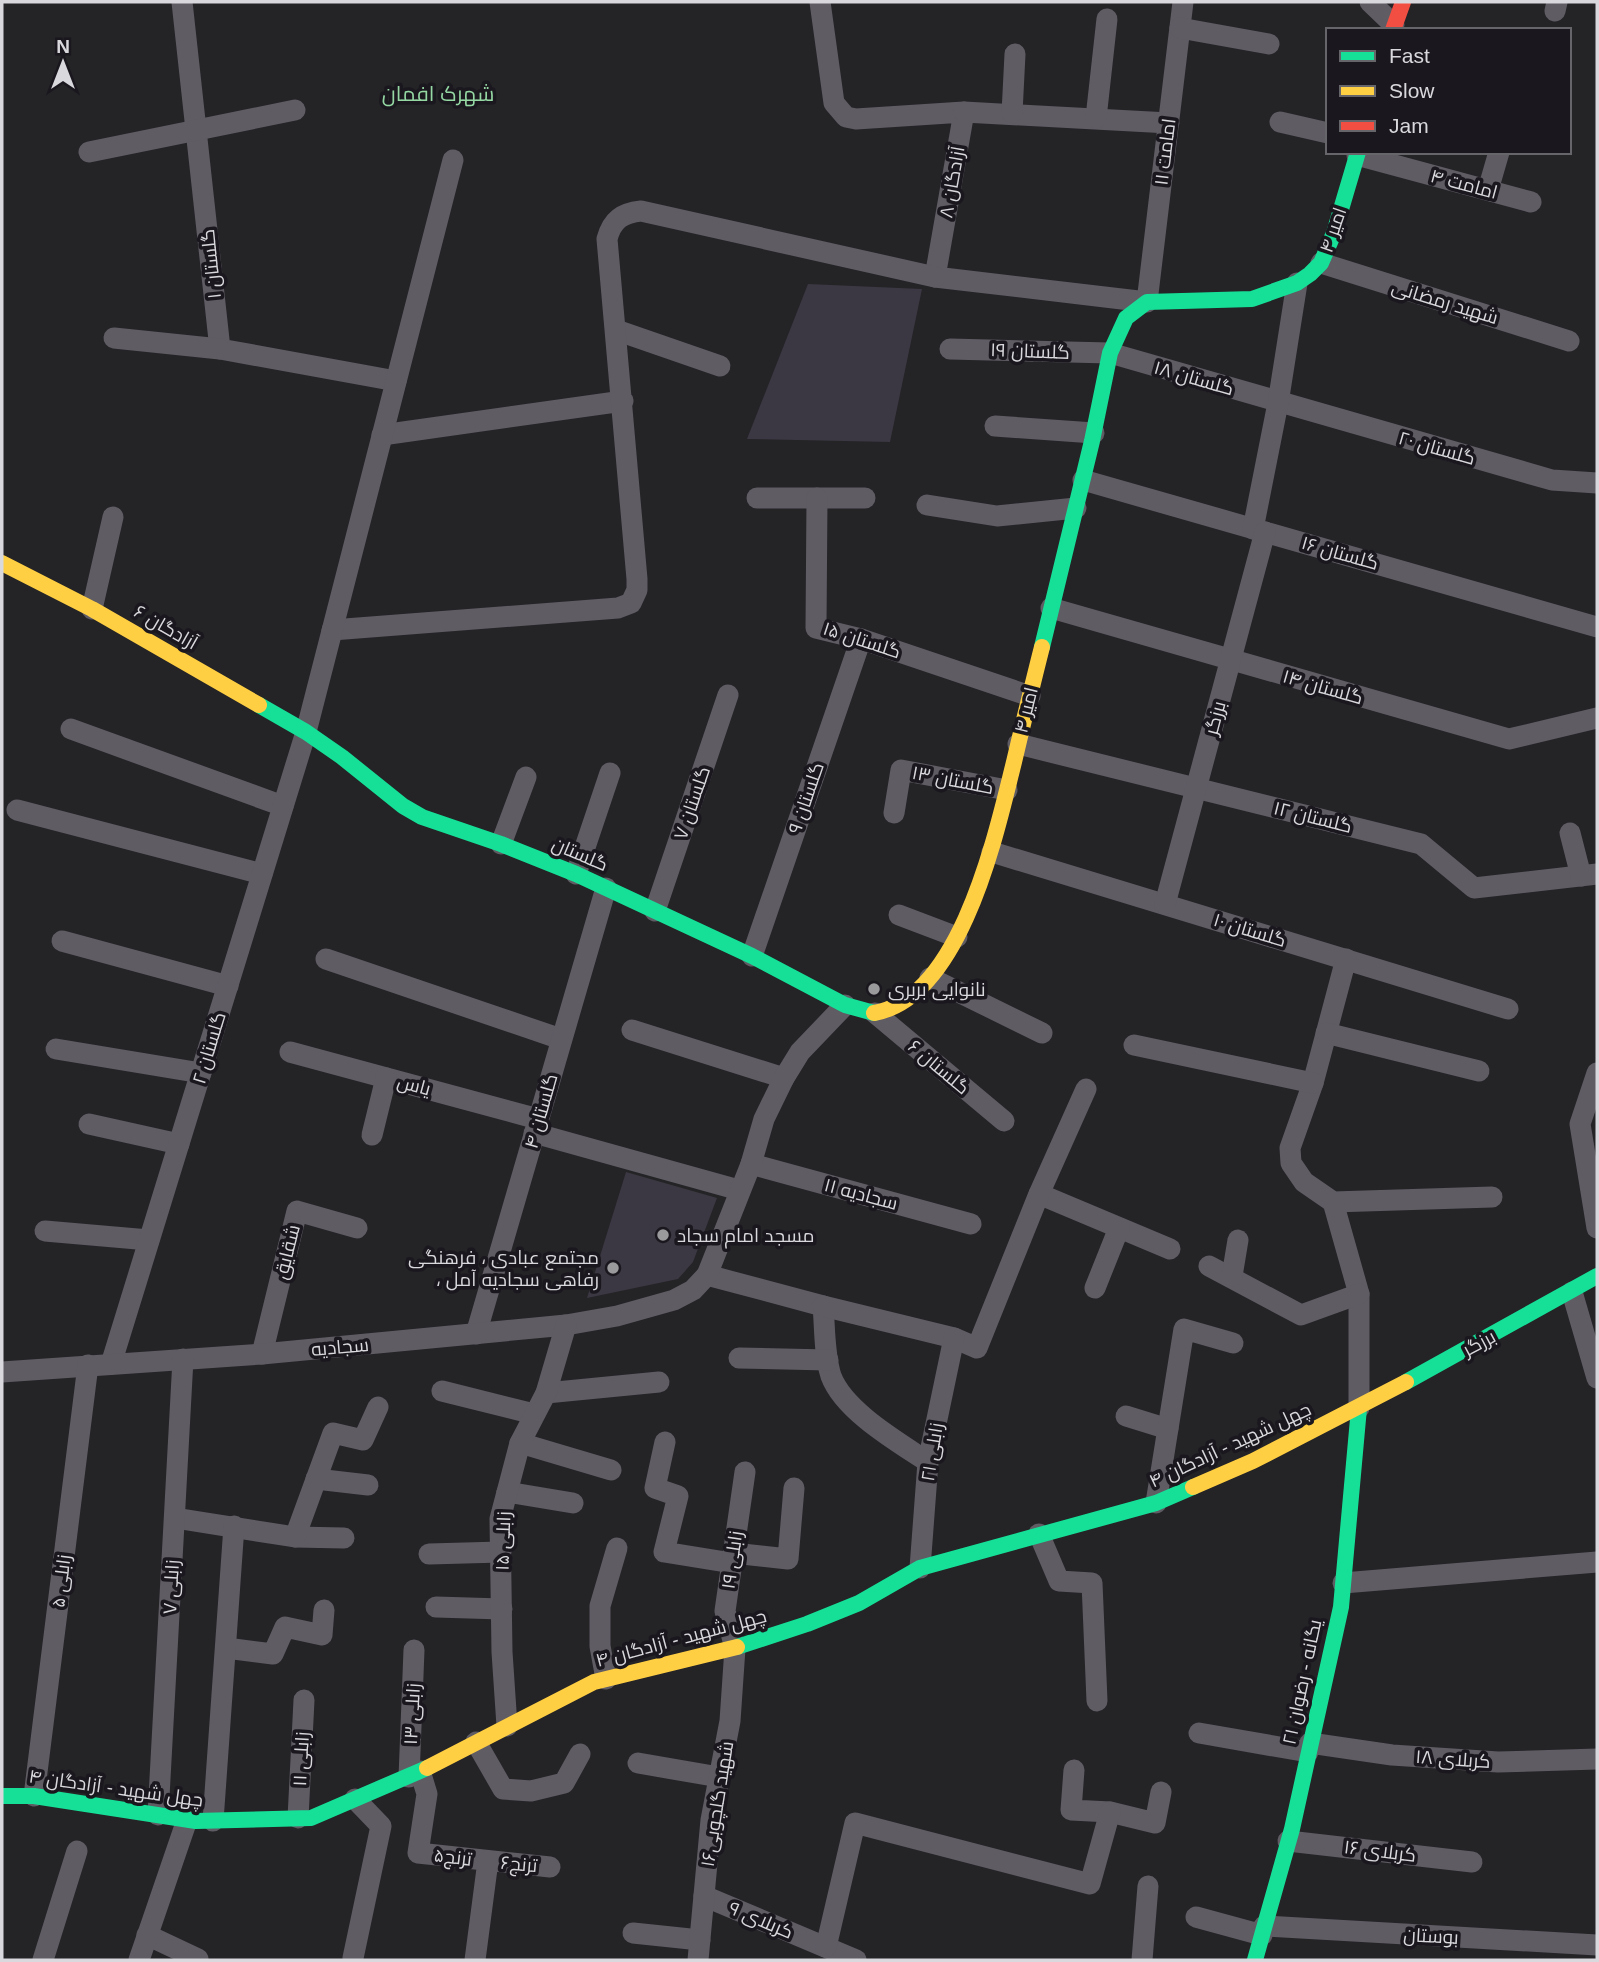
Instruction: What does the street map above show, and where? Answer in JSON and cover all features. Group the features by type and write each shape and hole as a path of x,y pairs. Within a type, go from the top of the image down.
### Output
{"street":[{"name":"گلستان ۱","path":"182,2 220,349"},
{"path":"820,2 834,103 846,117 856,119 964,112 1169,123"},
{"name":"امامت ۱۱","path":"1147,302 1183,2"},
{"path":"1370,2 1394,27 1404,2"},
{"path":"1096,118 1107,19"},
{"path":"1180,28 1269,44"},
{"path":"1012,113 1015,54"},
{"path":"89,152 295,110"},
{"name":"آزادگان ۸","path":"935,277 964,112"},
{"path":"1280,122 1326,133"},
{"name":"امیر ۴","path":"875,1013 904,1002 930,978 957,937 992,852 1083,481 1110,354 1126,318 1147,302 1252,299 1297,283 1321,263 1334,233 1357,154"},
{"name":"امامت ۴","path":"1361,154 1531,202"},
{"path":"1488,190 1498,154"},
{"path":"306,732 453,160"},
{"path":"332,630 618,608 631,603 637,579 607,239 609,228 616,219 628,212 641,211 935,277 1147,302"},
{"name":"شهید رمضانی","path":"1321,263 1569,341"},
{"name":"برزگر","path":"1165,904 1230,660 1259,531 1297,283"},
{"path":"616,330 720,366"},
{"path":"114,338 220,349 396,381"},
{"name":"گلستان ۱۹","path":"950,349 1110,354"},
{"name":"گلستان ۱۸","path":"1110,354 1278,403"},
{"path":"382,435 622,401"},
{"name":"گلستان ۲۰","path":"1278,403 1552,480 1597,483"},
{"path":"995,426 1094,433"},
{"name":"گلستان ۱۶","path":"1083,481 1597,626"},
{"path":"757,498 865,498"},
{"name":"گلستان ۱۵","path":"817,498 816,628 861,639 1030,696"},
{"path":"927,505 997,516 1076,508"},
{"path":"92,609 113,517"},
{"name":"آزادگان ۶","path":"2,563 92,609 306,732"},
{"name":"گلستان ۱۴","path":"1051,608 1509,739 1597,718"},
{"name":"گلستان ۹","path":"752,956 861,639"},
{"name":"گلستان ۷","path":"655,911 728,695"},
{"path":"71,729 283,806"},
{"name":"گلستان ۲","path":"111,1364 306,732"},
{"name":"گلستان","path":"306,732 403,806 422,817 501,844 576,874 752,956 845,1005"},
{"name":"گلستان ۱۲","path":"1018,744 1421,844 1474,888 1593,876"},
{"name":"گلستان ۱۳","path":"894,813 901,770 1006,790"},
{"path":"576,874 610,773"},
{"path":"501,844 526,777"},
{"path":"17,810 262,874"},
{"path":"1570,833 1593,876"},
{"name":"گلستان ۱۰","path":"992,852 1508,1009"},
{"name":"گلستان ۴","path":"476,1334 606,888"},
{"path":"899,915 957,937"},
{"path":"62,941 228,986"},
{"path":"326,959 561,1039"},
{"path":"1346,959 1313,1083 1290,1148 1291,1163 1304,1182 1333,1202 1492,1197"},
{"path":"930,978 1042,1033"},
{"path":"875,1013 845,1005 800,1052 764,1119 751,1164 707,1275 954,1338 978,1348 1038,1194 1086,1088"},
{"name":"گلستان ۶","path":"875,1013 1004,1121"},
{"path":"632,1030 784,1078"},
{"path":"1326,1033 1479,1070"},
{"path":"1134,1045 1313,1083"},
{"path":"56,1049 201,1073"},
{"name":"یاس","path":"290,1052 386,1078 739,1190"},
{"path":"1597,1073 1580,1124 1597,1228"},
{"path":"372,1135 386,1078"},
{"path":"89,1124 179,1144"},
{"name":"سجادیه ۱۱","path":"751,1164 971,1224"},
{"path":"1038,1194 1170,1249"},
{"path":"1333,1202 1359,1294 1359,1408"},
{"name":"شقایق","path":"262,1354 297,1212 357,1228"},
{"path":"1095,1288 1119,1228"},
{"path":"45,1231 149,1240"},
{"path":"1232,1276 1238,1240"},
{"path":"1209,1266 1301,1315 1359,1294"},
{"name":"سجادیه","path":"2,1372 262,1354 566,1325 617,1317 674,1300 693,1290 707,1275"},
{"name":"برزگر","path":"1359,1408 1597,1276"},
{"path":"1572,1292 1597,1378"},
{"path":"823,1306 832,1377 847,1401 888,1436 928,1462"},
{"name":"زابلی ۱۵","path":"508,1726 502,1652 500,1519 520,1443 546,1393 566,1325"},
{"path":"1156,1503 1184,1329 1233,1343"},
{"name":"زابلی ۲۱","path":"920,1568 928,1462 954,1338"},
{"path":"739,1358 828,1360"},
{"name":"زابلی ۷","path":"158,1815 183,1359"},
{"name":"زابلی ۵","path":"34,1796 88,1365"},
{"path":"546,1393 659,1381"},
{"path":"442,1391 534,1414"},
{"path":"295,1537 333,1433 363,1440 378,1407"},
{"name":"چهل شهید - آزادگان ۴","path":"2,1796 34,1796 187,1820 311,1818 414,1774 594,1682 735,1648 859,1603 920,1568 1156,1503 1253,1461 1359,1408"},
{"name":"یگانه - رضوان ۲۱","path":"1255,1960 1288,1840 1341,1607 1359,1408"},
{"path":"1126,1416 1168,1429"},
{"path":"665,1442 655,1488 678,1496 664,1552 733,1558 788,1559 794,1488"},
{"path":"520,1443 611,1470"},
{"name":"زابلی ۱۹","path":"735,1648 725,1611 745,1472"},
{"path":"316,1479 368,1485"},
{"path":"508,1492 573,1503"},
{"path":"174,1518 295,1537 344,1538"},
{"path":"213,1821 234,1526"},
{"path":"1039,1534 1059,1581 1091,1583 1097,1701"},
{"path":"606,1679 600,1646 600,1606 617,1548"},
{"path":"429,1554 501,1552"},
{"path":"1343,1583 1597,1562"},
{"path":"436,1607 502,1609"},
{"path":"226,1648 273,1654 285,1627 322,1634 324,1610"},
{"name":"شهید گلچوبی۱۶","path":"699,1950 711,1820 730,1721 735,1648"},
{"name":"زابلی ۱۳","path":"414,1650 414,1774 427,1794 418,1853"},
{"name":"زابلی ۱۱","path":"298,1818 304,1700"},
{"name":"کربلای ۱۸","path":"1199,1733 1309,1748 1498,1762 1597,1759"},
{"path":"476,1742 503,1788 531,1791 564,1783 580,1754"},
{"path":"638,1763 719,1777"},
{"path":"1074,1770 1071,1810 1110,1812 1155,1823 1161,1792"},
{"path":"353,1958 381,1826 355,1799"},
{"path":"826,1947 855,1823 1090,1884 1110,1812"},
{"path":"139,1960 187,1820"},
{"name":"کربلای ۱۶","path":"1288,1840 1472,1862"},
{"path":"43,1960 78,1851"},
{"name":"ترنج۵","path":"418,1853 488,1861"},
{"path":"475,1960 488,1861"},
{"name":"ترنج۶","path":"488,1861 550,1867"},
{"path":"1142,1960 1148,1886"},
{"name":"کربلای ۹","path":"704,1896 856,1960"},
{"name":"بوستان","path":"1196,1917 1263,1931 1597,1945"},
{"path":"632,1933 699,1950"},
{"path":"147,1935 198,1959"}],"building":[{"path":"808,284 922,289 890,442 747,439"},
{"name":"مسجد امام سجاد","path":"626,1172 717,1198 693,1262 678,1279 587,1298"}],"traffic: fast":[{"path":"1042,647 1092,441 1110,353 1126,318 1147,302 1252,299 1297,283 1310,274 1321,263 1334,233 1357,154"},
{"path":"259,705 306,732 403,806 422,817 501,844 576,874 752,956 845,1005 874,1013"},
{"path":"1406,1382 1597,1276"},
{"path":"1255,1960 1292,1829 1341,1607 1359,1408"},
{"path":"737,1647 807,1624 859,1603 920,1568 1156,1503 1193,1487"},
{"path":"2,1796 34,1796 196,1821 311,1818 427,1768"}],"traffic: slow":[{"path":"2,563 92,609 259,705"},
{"path":"874,1013 904,1001 930,978 952,946 970,909 997,829 1042,647"},
{"path":"1193,1487 1253,1461 1406,1382"},
{"path":"427,1768 594,1682 737,1647"}],"traffic: jam":[{"path":"1394,28 1403,2"}],"place":[{"name":"نانوایی بربری","path":"874,989"},
{"name":"مسجد امام سجاد","path":"663,1235"},
{"name":"مجتمع عبادی ، فرهنگی ، رفاهی سجادیه آمل","path":"613,1268"}],"district":[{"name":"شهرک افمان","path":"438,93"}]}
